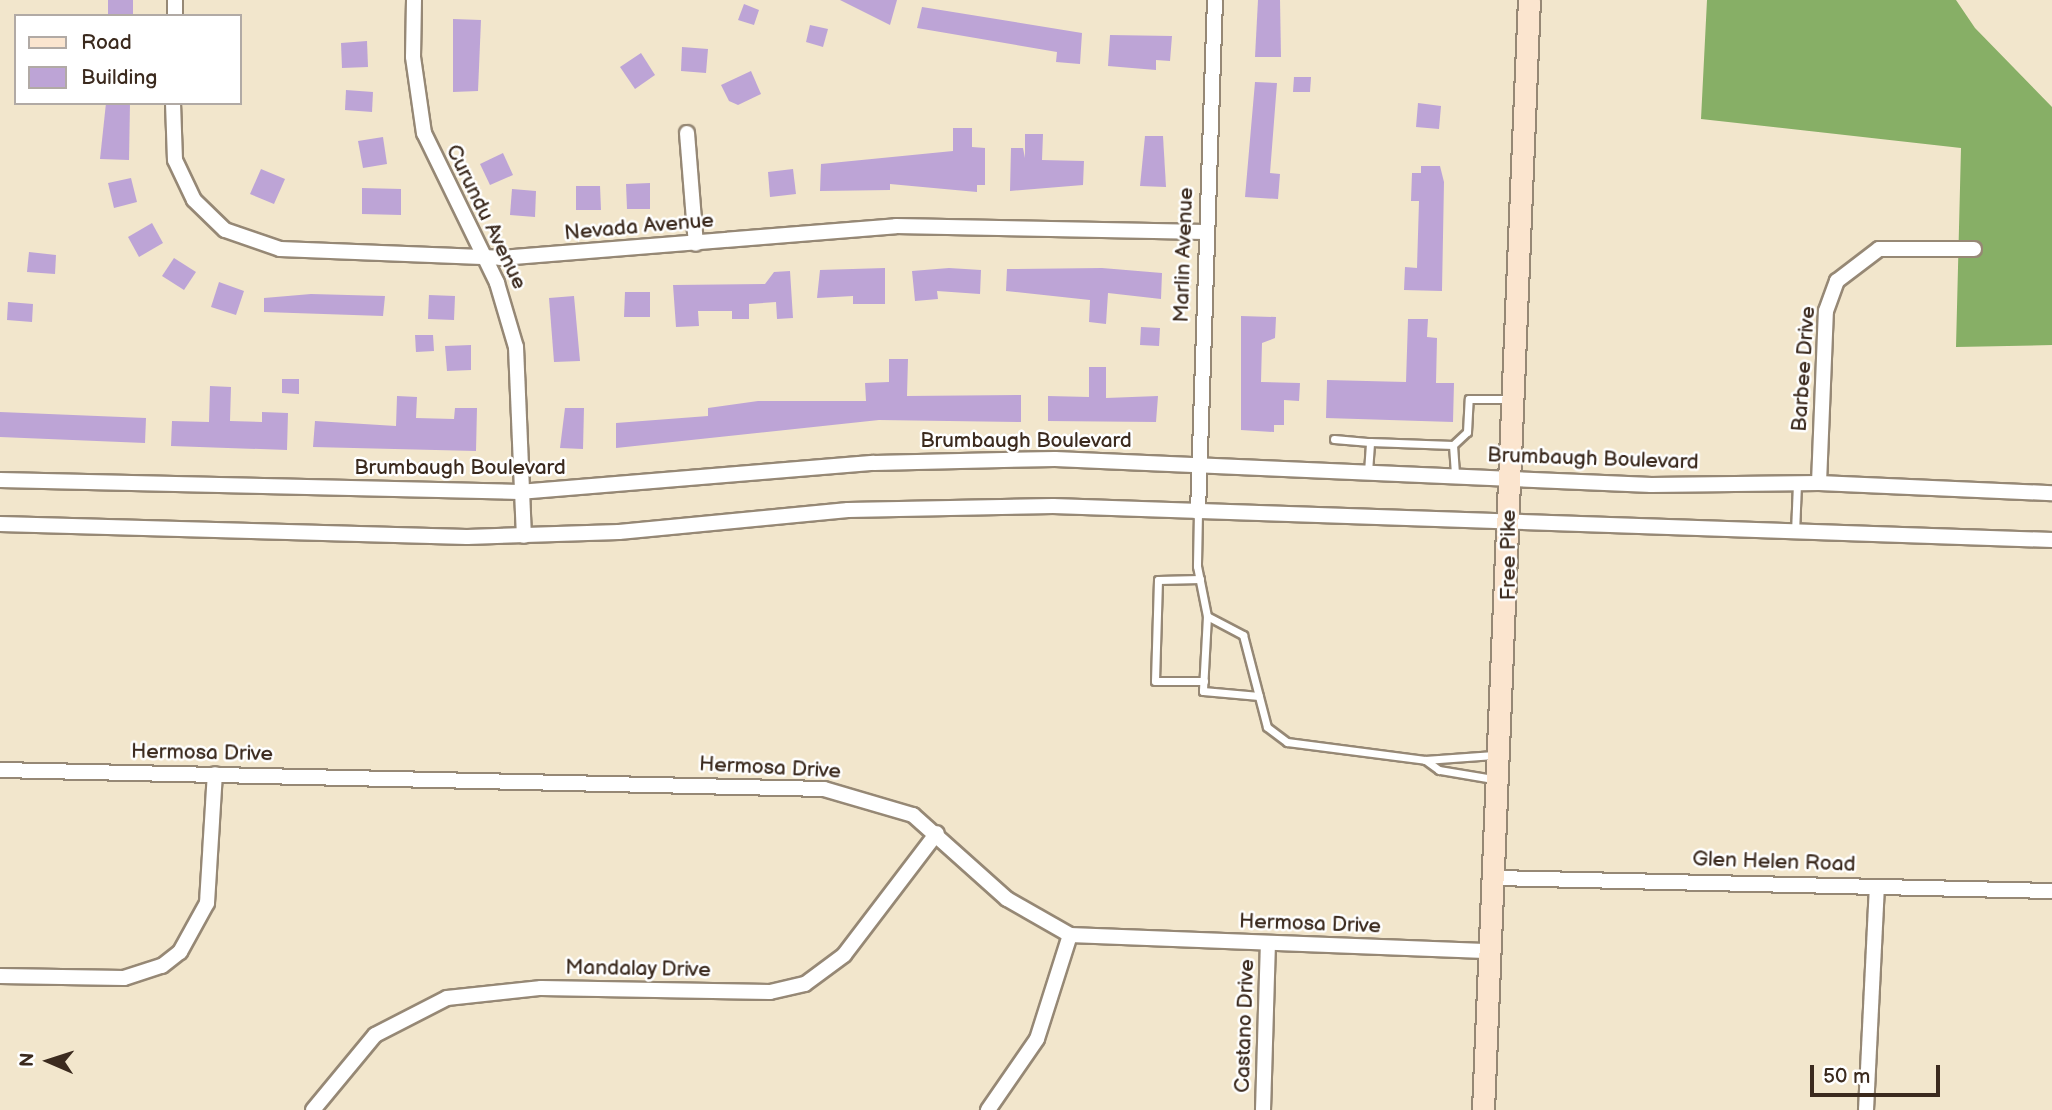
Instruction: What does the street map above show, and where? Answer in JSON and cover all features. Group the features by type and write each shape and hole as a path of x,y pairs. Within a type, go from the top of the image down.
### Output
{"main road":[{"name":"Free Pike","path":"1483,1110 1500,780 1509,477 1529,0"}],"street":[{"name":"Curundu Avenue","path":"414,0 413,57 424,133 485,257 516,347 519,492 524,536"},
{"name":"Marlin Avenue","path":"1198,512 1205,232 1215,0"},
{"name":"Nevada Avenue","path":"173,105 181,177 208,217 242,240 280,249 485,257 696,244 896,226 1205,232"},
{"path":"687,133 696,244"},
{"name":"Barbee Drive","path":"1819,483 1826,311 1838,281 1879,249 1974,248"},
{"name":"Brumbaugh Boulevard","path":"0,480 519,492 948,460 1199,464 1651,485 1819,483 2052,493"},
{"path":"0,524 524,536 947,506 2052,540"},
{"name":"Hermosa Drive","path":"0,770 824,789 889,804 937,833 1007,899 1070,935 1491,951"},
{"path":"0,976 124,978 162,966 180,952 207,903 215,774"},
{"name":"Mandalay Drive","path":"313,1110 375,1035 447,998 541,988 770,992 805,984 844,955 937,833"},
{"name":"Glen Helen Road","path":"1495,878 2052,891"},
{"path":"1866,1110 1877,887"},
{"path":"988,1110 1037,1039 1070,935"},
{"name":"Castano Drive","path":"1263,1110 1268,944"}],"lane":[{"path":"1455,475 1454,445 1467,432 1469,399 1513,399"},
{"path":"1334,439 1454,445"},
{"path":"1368,472 1370,442"},
{"path":"1795,534 1797,483"},
{"path":"1198,512 1200,579 1206,616 1203,691 1259,696"},
{"path":"1200,579 1158,580 1155,681 1204,681"},
{"path":"1206,616 1243,635 1266,727 1287,742 1425,760 1501,755"},
{"path":"1425,760 1439,770 1500,780"}],"green space":[{"path":"1707,0 1956,0 1975,28 2052,107 2052,345 1956,347 1961,148 1701,119"}],"building":[{"path":"108,0 133,0 133,14 108,14"},
{"path":"840,0 897,0 890,25"},
{"path":"1258,0 1280,0 1281,57 1255,57"},
{"path":"744,4 759,10 754,25 738,20"},
{"path":"922,7 1082,33 1080,64 1056,62 1057,52 917,28"},
{"path":"453,19 481,20 478,91 453,92"},
{"path":"810,25 828,29 823,47 806,42"},
{"path":"1110,35 1172,36 1170,61 1156,60 1156,70 1108,66"},
{"path":"367,41 368,67 342,68 341,43"},
{"path":"682,47 708,49 706,73 681,71"},
{"path":"641,53 655,75 635,89 620,67"},
{"path":"751,71 761,94 738,105 729,101 721,85"},
{"path":"1294,77 1311,77 1310,92 1293,92"},
{"path":"1255,82 1277,83 1270,173 1280,174 1278,199 1245,197"},
{"path":"346,90 373,92 372,112 345,110"},
{"path":"1418,103 1441,106 1439,129 1416,127"},
{"path":"106,105 130,105 129,160 100,159"},
{"path":"953,128 972,128 972,147 985,148 985,185 977,185 977,192 890,184 890,190 820,191 821,164 953,151"},
{"path":"1025,134 1043,134 1042,160 1084,161 1083,185 1010,191 1011,148 1023,148 1025,158"},
{"path":"1145,136 1163,136 1166,187 1140,186"},
{"path":"383,137 387,164 363,168 358,141"},
{"path":"503,153 513,175 490,185 480,164"},
{"path":"1421,166 1440,166 1444,182 1442,291 1404,290 1405,267 1417,268 1419,201 1411,201 1412,173 1421,173"},
{"path":"261,169 285,179 274,204 250,194"},
{"path":"793,169 796,194 770,197 768,172"},
{"path":"131,178 137,202 114,208 108,183"},
{"path":"650,183 650,209 627,209 626,184"},
{"path":"576,186 600,186 601,210 576,210"},
{"path":"362,188 401,189 401,215 362,214"},
{"path":"512,189 536,191 535,217 510,215"},
{"path":"152,223 163,243 139,257 128,237"},
{"path":"29,252 56,255 55,274 27,272"},
{"path":"174,258 196,272 184,290 162,276"},
{"path":"885,268 885,304 853,304 853,296 817,298 820,270"},
{"path":"949,268 981,270 980,294 937,291 938,299 915,301 912,271"},
{"path":"1102,268 1162,273 1161,299 1108,293 1106,324 1089,322 1090,300 1006,291 1007,269"},
{"path":"790,271 793,318 777,319 776,302 749,304 749,319 732,319 732,311 698,311 699,326 676,327 673,285 765,284 774,272"},
{"path":"219,282 244,291 236,315 211,307"},
{"path":"625,292 650,292 650,317 624,317"},
{"path":"311,294 385,296 383,316 264,312 264,298"},
{"path":"429,295 455,296 454,320 428,319"},
{"path":"574,296 580,361 554,362 549,298"},
{"path":"8,302 33,304 32,322 7,320"},
{"path":"1241,316 1276,317 1275,338 1262,343 1261,382 1300,383 1299,401 1284,400 1284,425 1274,425 1274,432 1241,430"},
{"path":"1408,319 1428,319 1427,337 1437,338 1436,383 1454,383 1453,422 1326,418 1327,380 1406,382"},
{"path":"1141,327 1160,328 1159,346 1140,345"},
{"path":"415,335 433,335 434,351 416,352"},
{"path":"471,345 471,370 447,371 445,346"},
{"path":"889,359 908,359 907,396 1021,395 1021,422 879,420 616,448 616,423 708,416 708,408 758,401 866,401 865,383 889,382"},
{"path":"1089,367 1106,367 1106,398 1158,396 1156,422 1048,421 1048,396 1089,397"},
{"path":"282,379 299,379 299,394 282,393"},
{"path":"210,386 231,387 230,421 262,422 262,412 288,413 287,450 171,446 172,421 209,422"},
{"path":"397,396 417,397 416,418 454,419 455,408 477,408 476,451 313,447 315,421 396,426"},
{"path":"565,408 584,408 583,449 560,448"},
{"path":"0,412 146,418 145,443 0,437"}]}
